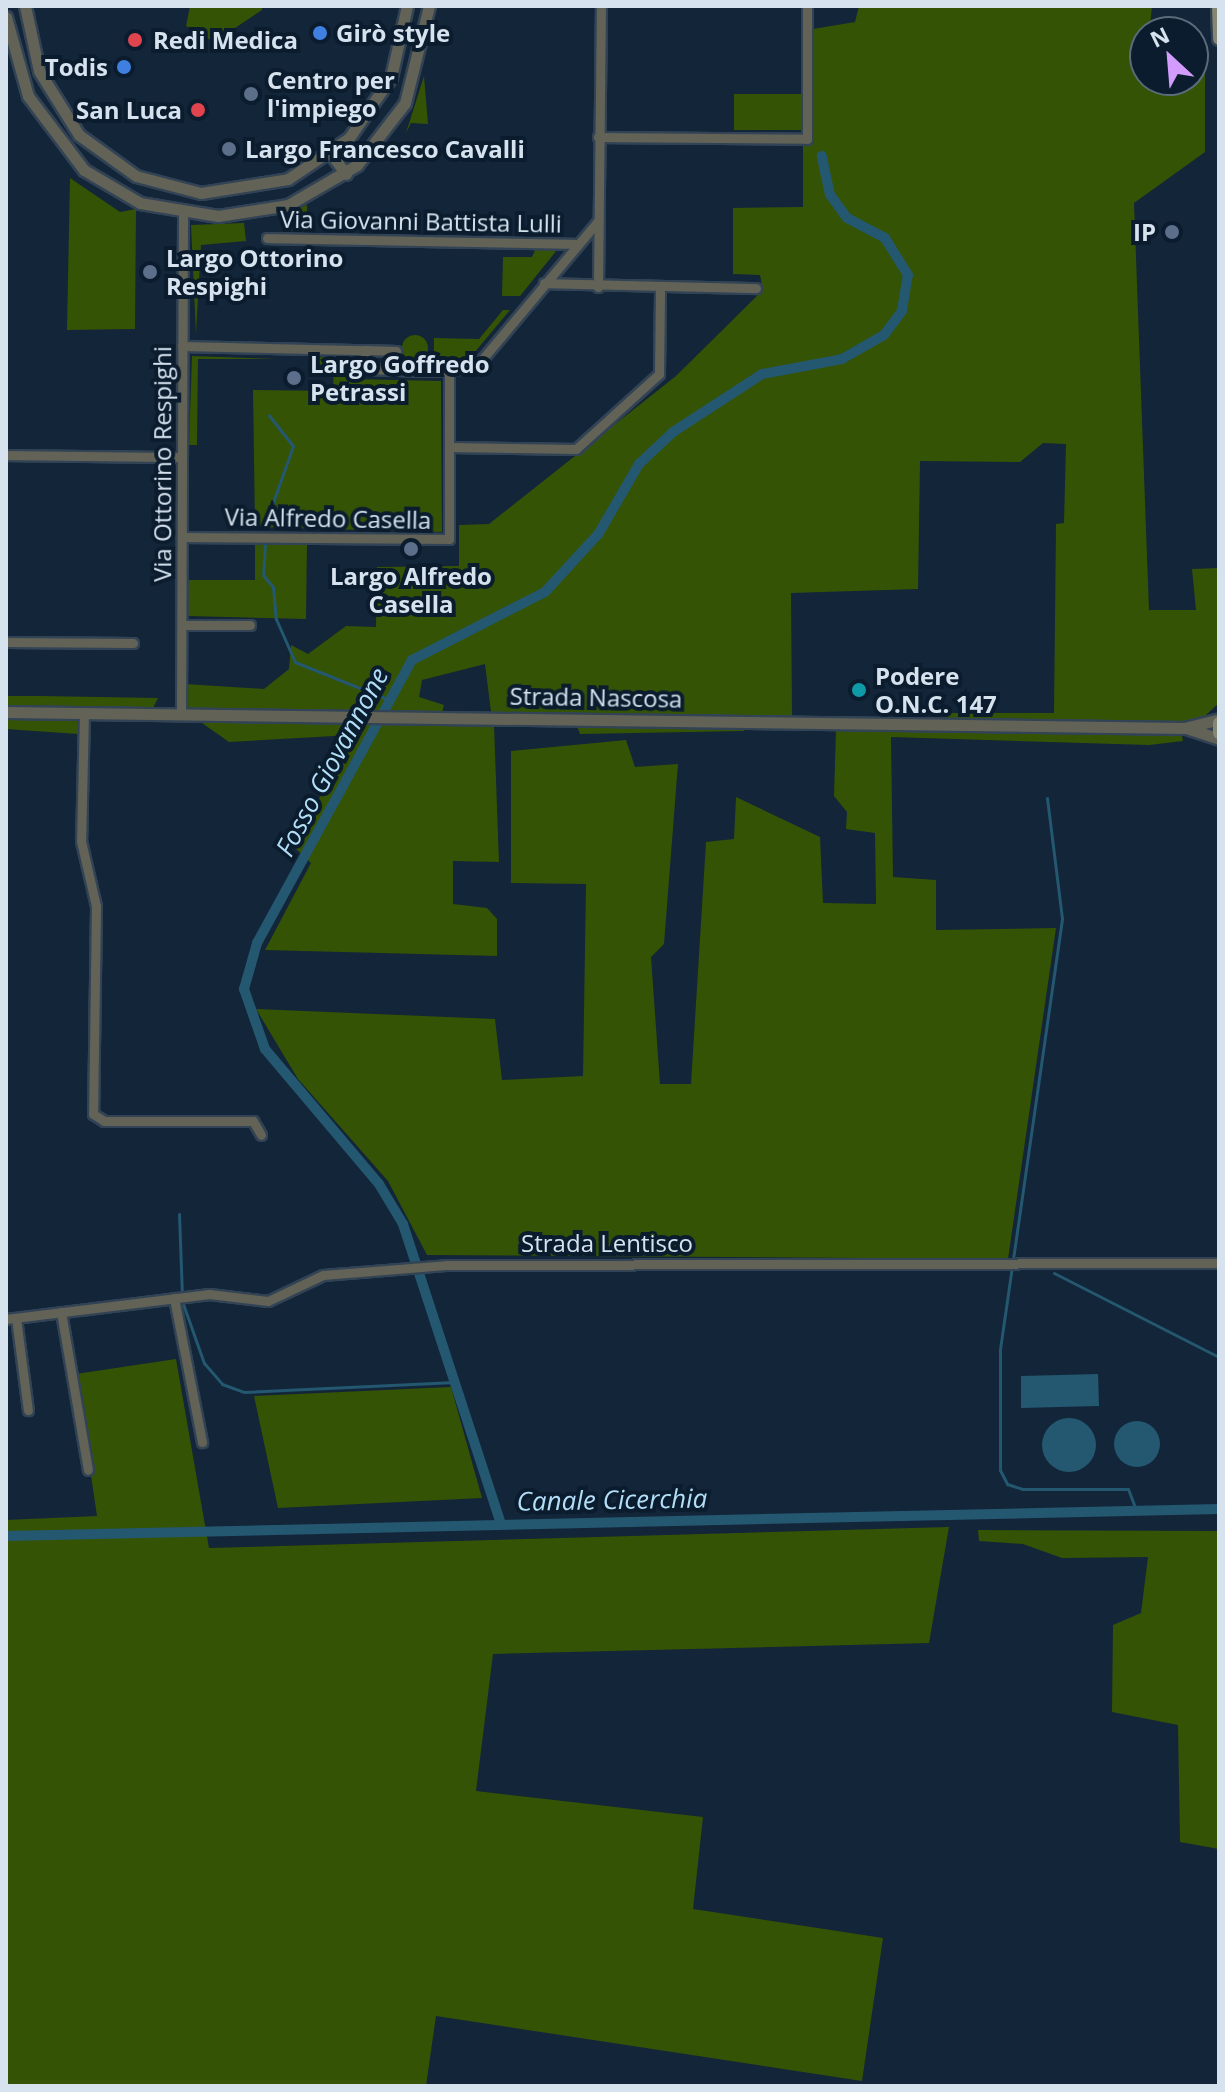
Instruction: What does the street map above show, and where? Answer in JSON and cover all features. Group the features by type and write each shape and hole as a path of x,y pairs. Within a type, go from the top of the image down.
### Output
{"main road":[{"path":"1218,6 1219,39"},
{"path":"1219,721 1219,736"}],"street":[{"path":"25,6 39,71 63,117 115,165 189,192 269,186 331,154 381,98 407,6"},
{"path":"6,17 19,78 48,130 110,188 183,213 262,212 346,174 405,103 429,6"},
{"path":"598,287 601,6"},
{"path":"598,137 807,139 807,6"},
{"path":"48,130 63,117"},
{"path":"331,154 346,174"},
{"name":"Via Ottorino Respighi","path":"181,715 183,213"},
{"path":"365,350 364,369 449,371 479,364 575,244 597,222"},
{"name":"Via Giovanni Battista Lulli","path":"267,238 575,244"},
{"path":"544,283 598,287 756,288"},
{"path":"449,447 576,449 659,374 660,287"},
{"path":"182,346 396,351 395,370"},
{"name":"Via Alfredo Casella","path":"182,537 449,539 449,371"},
{"path":"6,455 182,457"},
{"path":"182,625 250,625"},
{"path":"6,642 133,643"},
{"name":"Strada Nascosa","path":"6,712 1184,728 1219,736"},
{"path":"84,713 81,841 96,906 93,1114 104,1121 253,1121 261,1135"},
{"name":"Strada Nascosa","path":"1184,728 1219,721"},
{"name":"Strada Lentisco","path":"11,1318 189,1296 268,1301 315,1277 430,1266 1219,1263"},
{"path":"174,1298 202,1442"},
{"path":"61,1312 88,1470"},
{"path":"11,1318 28,1410"}],"green space":[{"path":"190,6 262,6 262,10 214,42 186,26"},
{"path":"859,6 1152,6 1151,16 1129,16 1129,96 1205,96 1205,152 1134,203 1149,610 1196,610 1192,569 1219,568 1219,703 1196,724 1180,725 1183,741 1149,745 891,737 893,877 936,880 936,930 1056,928 1008,1259 427,1255 388,1181 298,1079 256,1009 495,1019 502,1080 583,1076 586,884 511,883 511,751 626,740 635,767 678,764 664,944 651,957 660,1084 691,1084 706,842 734,839 736,797 820,837 823,903 876,904 875,833 846,829 847,812 834,796 836,730 929,730 951,713 1054,713 1056,524 1064,523 1066,444 1043,443 1020,462 920,461 918,589 791,593 792,716 743,715 744,731 580,734 572,713 491,712 485,664 422,680 419,697 444,705 439,725 494,725 499,862 453,861 453,904 487,908 497,919 497,956 265,950 311,863 294,847 352,735 229,742 185,711 185,684 264,689 289,669 291,645 308,654 346,626 376,627 377,567 459,566 459,525 489,524 676,376 763,290 760,275 733,274 733,208 803,207 803,130 734,130 734,94 814,94 813,29 855,22"},
{"path":"424,76 428,124 411,123 406,133"},
{"path":"70,178 120,212 136,209 135,329 67,330"},
{"path":"307,205 307,232 291,231 287,213"},
{"path":"244,223 246,241 201,245 196,334 191,225"},
{"path":"536,248 557,250 520,296 502,296 503,257 532,257"},
{"path":"503,310 510,310 469,359 434,360 434,338 479,339"},
{"path":"415,335 424,339 428,348 424,357 415,361 406,357 402,348 406,339"},
{"path":"192,356 277,359 198,359 197,445 189,445"},
{"path":"315,357 348,358 350,379 441,381 442,532 255,527 253,390 333,391 334,365 313,364"},
{"path":"255,541 307,542 306,619 187,616 187,580 255,580"},
{"path":"6,696 158,698 152,710 91,709 78,734 6,729"},
{"path":"176,1359 209,1548 949,1527 929,1643 493,1654 476,1791 703,1817 693,1909 883,1938 862,2081 436,2016 426,2086 6,2086 6,1520 97,1516 76,1374"},
{"path":"451,1387 482,1498 278,1508 254,1396"},
{"path":"978,1530 1219,1531 1219,1849 1180,1842 1178,1725 1112,1712 1113,1625 1141,1613 1148,1557 1062,1558 1023,1544 979,1541"}],"water":[{"path":"1098,1374 1099,1406 1021,1408 1021,1376"},
{"path":"1069,1418 1088,1426 1096,1445 1088,1464 1069,1472 1050,1464 1042,1445 1050,1426"},
{"path":"1137,1421 1153,1428 1160,1444 1153,1460 1137,1467 1121,1460 1114,1444 1121,1428"}],"waterway":[{"name":"Fosso Giovannone","path":"501,1524 403,1224 379,1184 265,1049 244,989 257,943 412,660 545,592 599,533 639,464 673,432 762,374 842,359 884,335 902,311 908,275 885,238 847,218 830,195 822,156"},
{"path":"265,525 293,446 269,415"},
{"path":"265,541 263,575 273,587 276,619 295,662 392,701"},
{"path":"1047,798 1062,919 1000,1351 1000,1470 1007,1484 1022,1489 1128,1489 1136,1510"},
{"path":"179,1214 182,1294"},
{"path":"1054,1273 1219,1357"},
{"path":"182,1301 204,1363 222,1384 244,1392 455,1382"},
{"name":"Canale Cicerchia","path":"6,1536 1219,1509"}],"place":[{"name":"Girò style","path":"320,33"},
{"name":"Redi Medica","path":"135,40"},
{"name":"Todis","path":"124,67"},
{"name":"Centro per l'impiego","path":"251,94"},
{"name":"San Luca","path":"198,110"},
{"name":"Largo Francesco Cavalli","path":"229,149"},
{"name":"IP","path":"1172,232"},
{"name":"Largo Ottorino Respighi","path":"150,272"},
{"name":"Largo Goffredo Petrassi","path":"294,378"},
{"name":"Largo Alfredo Casella","path":"411,549"},
{"name":"Podere O.N.C. 147","path":"859,690"}]}
